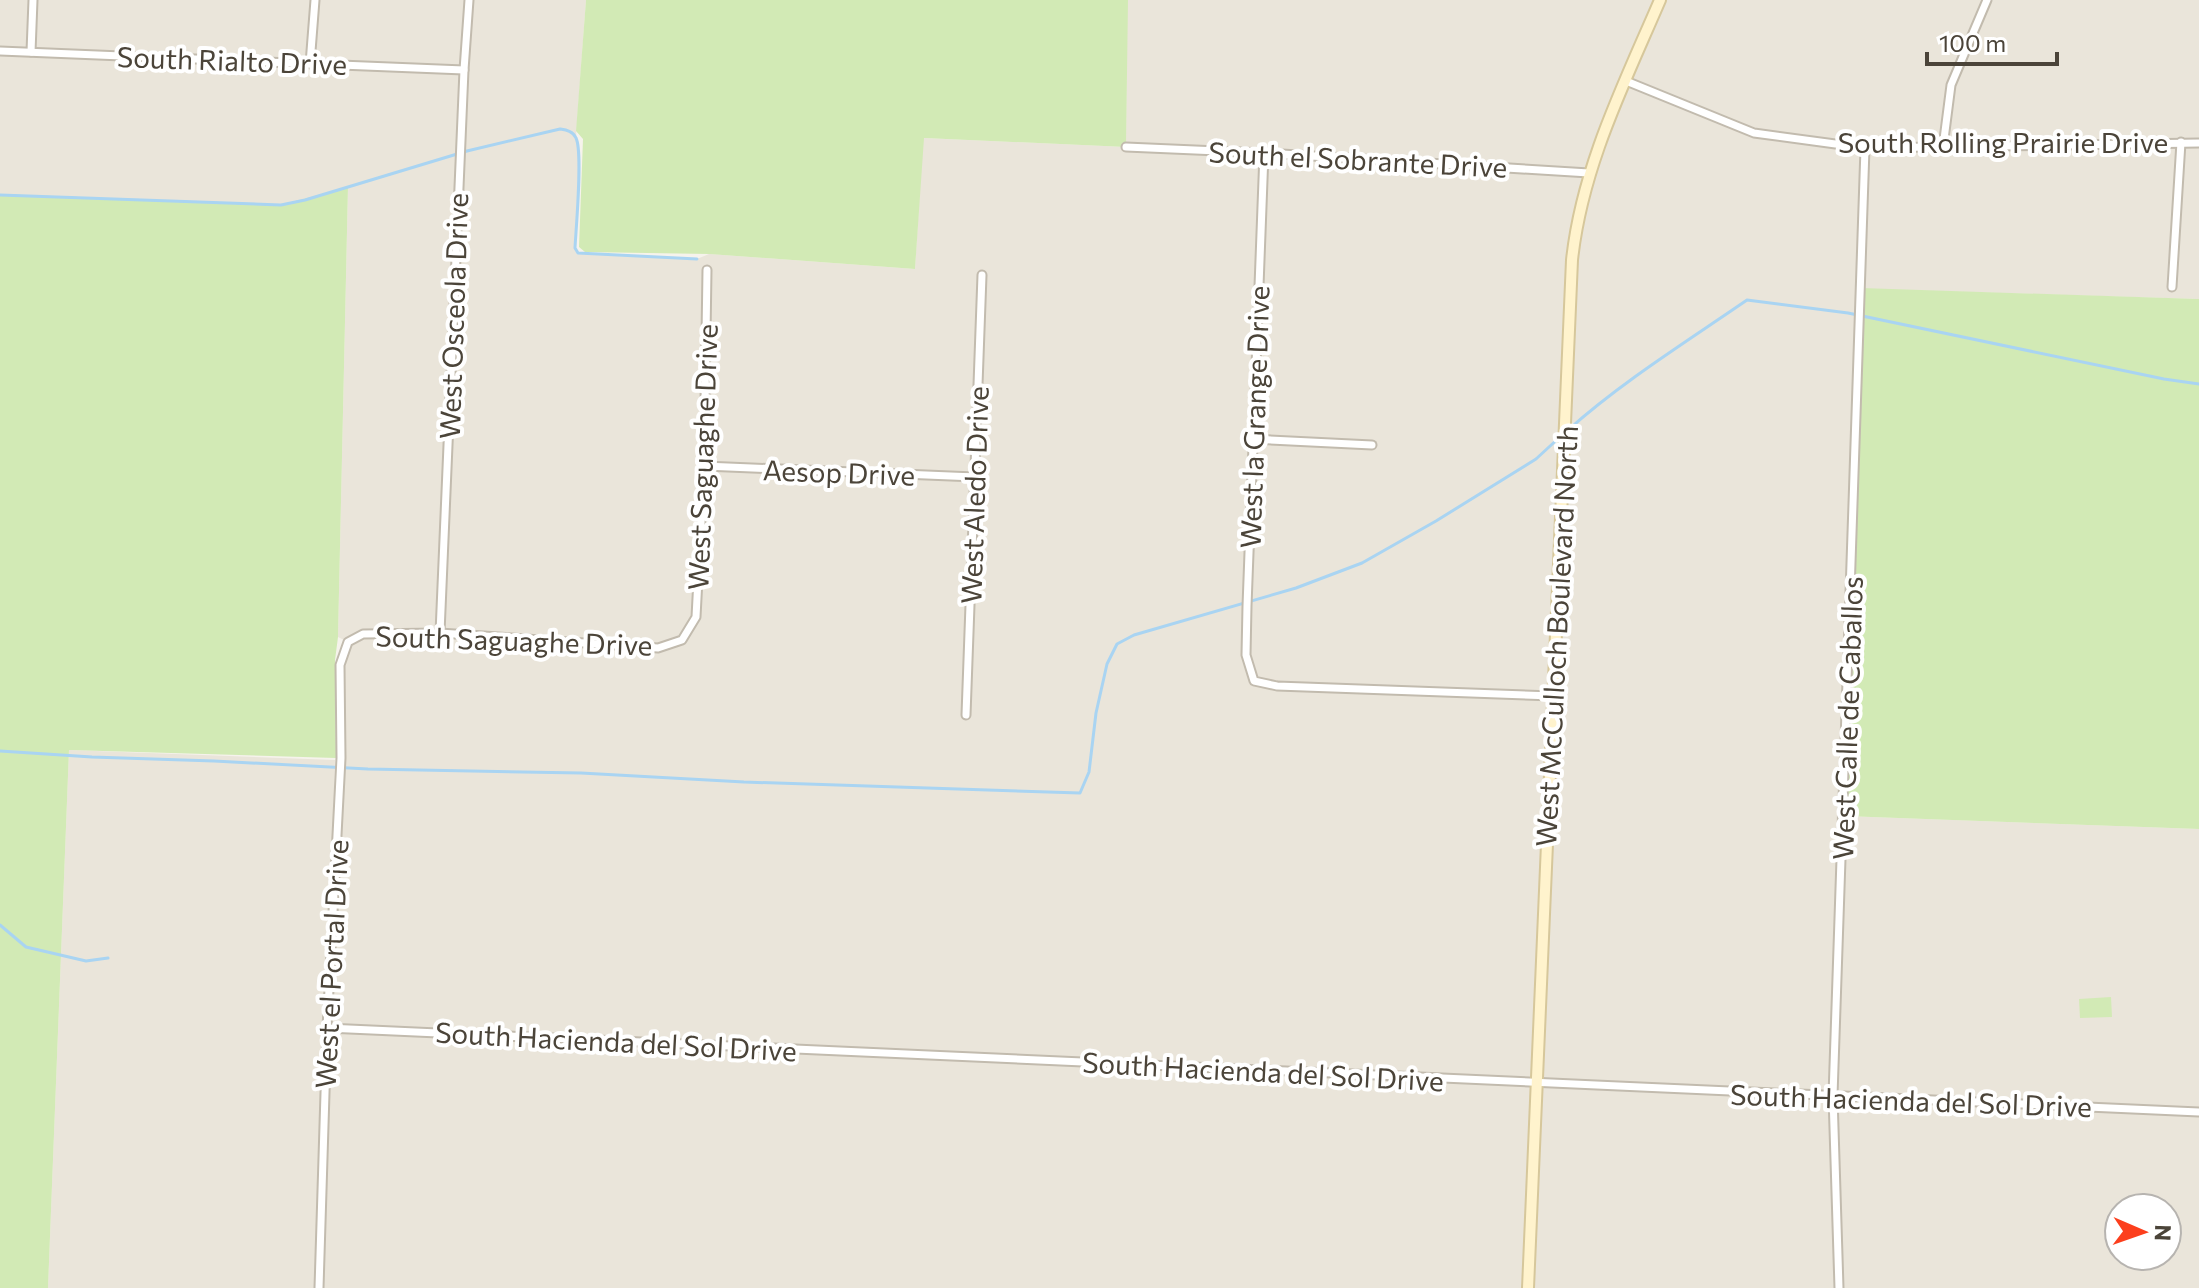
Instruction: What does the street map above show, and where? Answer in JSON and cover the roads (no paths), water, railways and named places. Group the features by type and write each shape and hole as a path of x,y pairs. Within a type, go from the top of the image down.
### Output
{"main road":[{"name":"West McCulloch Boulevard North","path":"1528,1288 1572,260 1589,173 1660,0"}],"street":[{"path":"31,52 33,0"},
{"path":"310,64 315,0"},
{"name":"West Osceola Drive","path":"440,633 469,0"},
{"path":"1943,147 1951,85 1987,0"},
{"name":"South Rialto Drive","path":"0,51 464,70"},
{"name":"South Rolling Prairie Drive","path":"1626,81 1754,133 1865,148 2199,143"},
{"path":"2172,287 2181,142"},
{"name":"South el Sobrante Drive","path":"1126,147 1589,173"},
{"name":"West Calle de Caballos","path":"1839,1288 1833,1096 1865,148"},
{"name":"West la Grange Drive","path":"1264,153 1246,655 1254,681 1277,686 1553,696"},
{"name":"West Saguaghe Drive","path":"682,640 696,617 704,466 707,270"},
{"name":"West Aledo Drive","path":"966,715 982,275"},
{"path":"1252,439 1372,445"},
{"name":"Aesop Drive","path":"704,466 975,477"},
{"name":"South Saguaghe Drive","path":"348,642 363,634 440,633 658,648 682,640"},
{"name":"West el Portal Drive","path":"319,1288 327,1028 341,758 340,665 348,642"},
{"name":"South Hacienda del Sol Drive","path":"327,1028 2199,1112"}],"waterway":[{"path":"0,195 281,205 467,151 560,129 573,134 578,146 575,248 578,253 697,259"},
{"path":"1568,430 1633,378 1747,300 1848,313 2199,384"},
{"path":"0,751 368,769 581,773 744,782 1080,793 1089,772 1096,713 1107,664 1117,644 1134,635 1296,588 1362,563 1536,459 1562,435"},
{"path":"0,925 26,947 86,961 108,958"}]}
